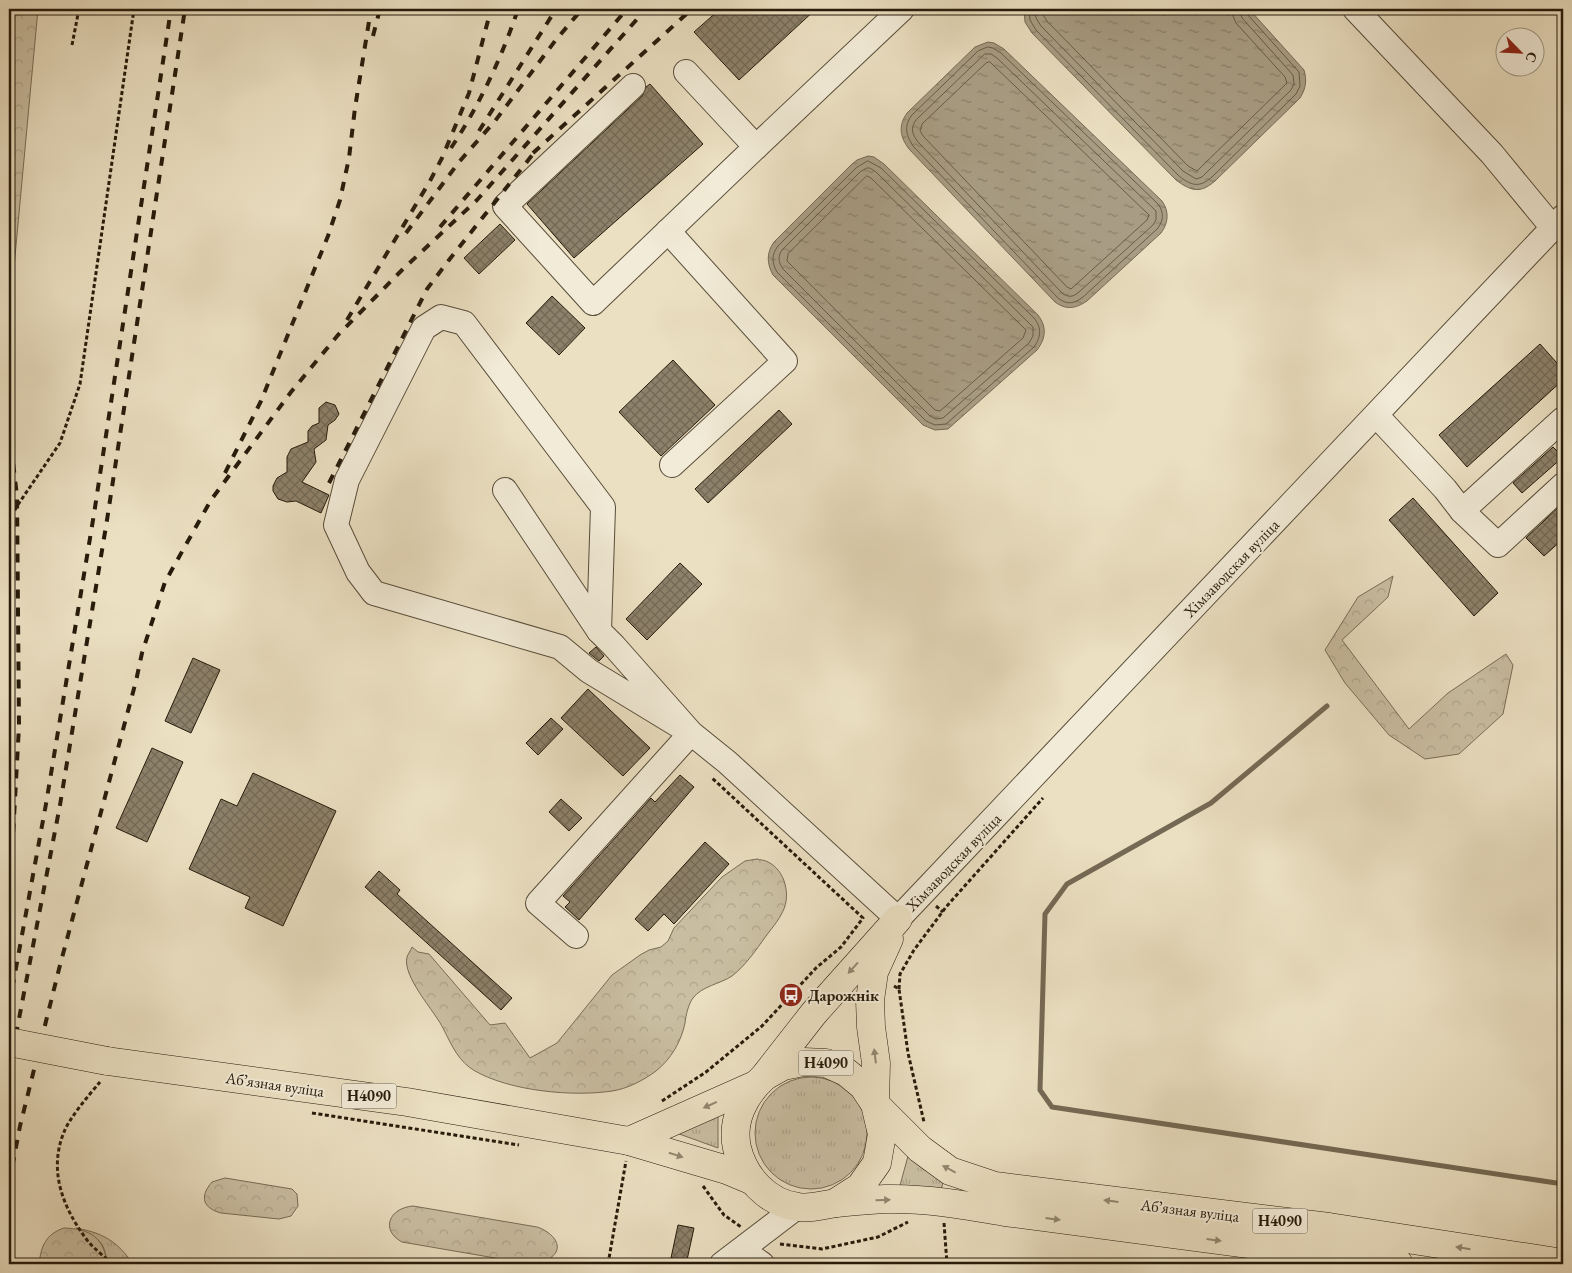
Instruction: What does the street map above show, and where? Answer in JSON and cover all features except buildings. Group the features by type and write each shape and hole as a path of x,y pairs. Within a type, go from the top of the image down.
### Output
{"main road":[{"path":"759,1081 858,960 898,919"},
{"path":"858,960 870,1000 871,1027 876,1063 875,1104"},
{"name":"Абʼязная вуліца","path":"9,1042 105,1069 407,1102 627,1156"},
{"name":"Н4090","path":"627,1156 783,1066 804,1062 826,1063 846,1072 863,1086 875,1104 882,1134 876,1163 860,1187 835,1204 816,1208 797,1207 771,1198 751,1180 740,1162 736,1142 736,1122 743,1102 759,1081"},
{"name":"Абʼязная вуліца","path":"875,1104 920,1149 950,1171 995,1186 1329,1227 1563,1263"},
{"name":"Н4090","path":"627,1156 726,1170 751,1180"},
{"name":"Абʼязная вуліца","path":"835,1204 885,1199 944,1201 1005,1212 1399,1264"}],"street":[{"path":"633,86 505,206 593,303 902,9"},
{"path":"1355,9 1558,222"},
{"path":"686,72 756,147"},
{"name":"Хімзаводская вуліца","path":"898,919 1558,222"},
{"path":"668,231 785,361 672,465"},
{"path":"598,631 603,507 464,322 441,317 424,328 346,480 336,525 358,572 374,593 560,647 589,671 691,733 727,762 898,919"},
{"path":"1376,415 1445,488 1462,511 1498,545 1563,486"},
{"path":"1462,511 1563,419"},
{"path":"505,490 598,631 614,646 691,733"},
{"path":"576,936 538,903 691,733"},
{"path":"722,1264 797,1207"},
{"path":"749,1244 762,1264"}],"path":[{"path":"72,45 79,9"},
{"path":"9,522 17,506 60,443 80,384 134,9"},
{"path":"706,772 863,918 858,960"},
{"path":"926,1127 908,1053 899,989 900,974 914,950 946,907 1043,798"},
{"path":"657,1104 706,1072 762,1026 816,968 858,960 899,989"},
{"path":"105,1069 64,1131 56,1158 60,1190 72,1218 88,1241 112,1264"},
{"path":"312,1113 526,1146"},
{"path":"608,1264 627,1156"},
{"path":"700,1181 749,1244 822,1249 878,1238 910,1221"},
{"path":"943,1218 946,1264"}],"green space":[{"path":"9,9 38,9 9,321"},
{"path":"1393,576 1388,597 1342,640 1409,729 1448,693 1506,654 1513,665 1503,714 1459,754 1425,759 1389,735 1345,683 1325,650 1358,597"},
{"path":"757,859 767,861 774,866 779,871 785,884 785,905 780,918 737,972 727,979 706,988 693,998 681,1037 675,1050 666,1061 646,1078 624,1088 596,1093 542,1091 523,1088 489,1078 475,1071 456,1053 440,1022 420,994 409,974 407,957 412,947 418,952 429,954 490,1025 505,1023 530,1058 557,1043 612,975 640,955 661,947 668,941 674,928 722,877 745,861"},
{"path":"811,1077 832,1081 851,1093 863,1112 867,1133 863,1154 851,1173 832,1185 811,1189 790,1185 771,1173 759,1154 755,1133 759,1112 771,1093 790,1081"},
{"path":"718,1115 718,1148 671,1131"},
{"path":"908,1156 944,1179 941,1190 899,1189"},
{"path":"225,1178 292,1189 297,1194 298,1206 291,1216 279,1219 215,1211 207,1205 204,1197 205,1192 212,1182"},
{"path":"413,1206 537,1227 553,1237 556,1241 557,1251 553,1256 544,1261 524,1263 402,1242 391,1232 390,1220 398,1211"},
{"path":"64,1228 81,1230 94,1236 103,1247 107,1264 39,1264 43,1246 49,1237"},
{"path":"76,1228 94,1232 109,1239 121,1249 133,1264 107,1264 102,1244 99,1240"}],"water":[{"path":"1024,9 1249,9 1304,70 1305,88 1300,98 1215,181 1205,188 1191,189 1176,180 1032,33 1025,22"},
{"path":"988,42 1004,49 1162,201 1166,209 1167,221 1161,233 1087,301 1078,306 1067,307 1055,302 909,149 902,136 902,122 907,113 975,47"},
{"path":"868,156 874,157 884,164 1038,315 1043,324 1044,337 1037,350 948,429 935,430 923,425 773,275 769,267 768,258 774,242 852,164"}],"waterway":[{"path":"1327,706 1211,803 1067,884 1045,914 1040,1090 1052,1107 1563,1184"}],"railway":[{"path":"9,1006 46,804 94,514 171,9"},
{"path":"9,1071 60,805 107,520 185,9"},
{"path":"225,473 261,401 328,236 340,200 349,158 371,9"},
{"path":"373,36 380,9"},
{"path":"347,320 442,158 469,93 491,9"},
{"path":"451,148 489,81 518,9"},
{"path":"479,131 556,9"},
{"path":"406,233 459,162 495,121 555,41 582,9"},
{"path":"440,227 627,9"},
{"path":"9,1184 20,1126 59,969 142,653 165,582 211,500 291,392 338,335 402,270 477,200 646,9"},
{"path":"533,153 692,9"},
{"path":"329,483 427,289 537,149"},
{"path":"9,428 17,496 19,726 9,909"}],"place":[{"name":"Дарожнік","path":"791,995"}]}
